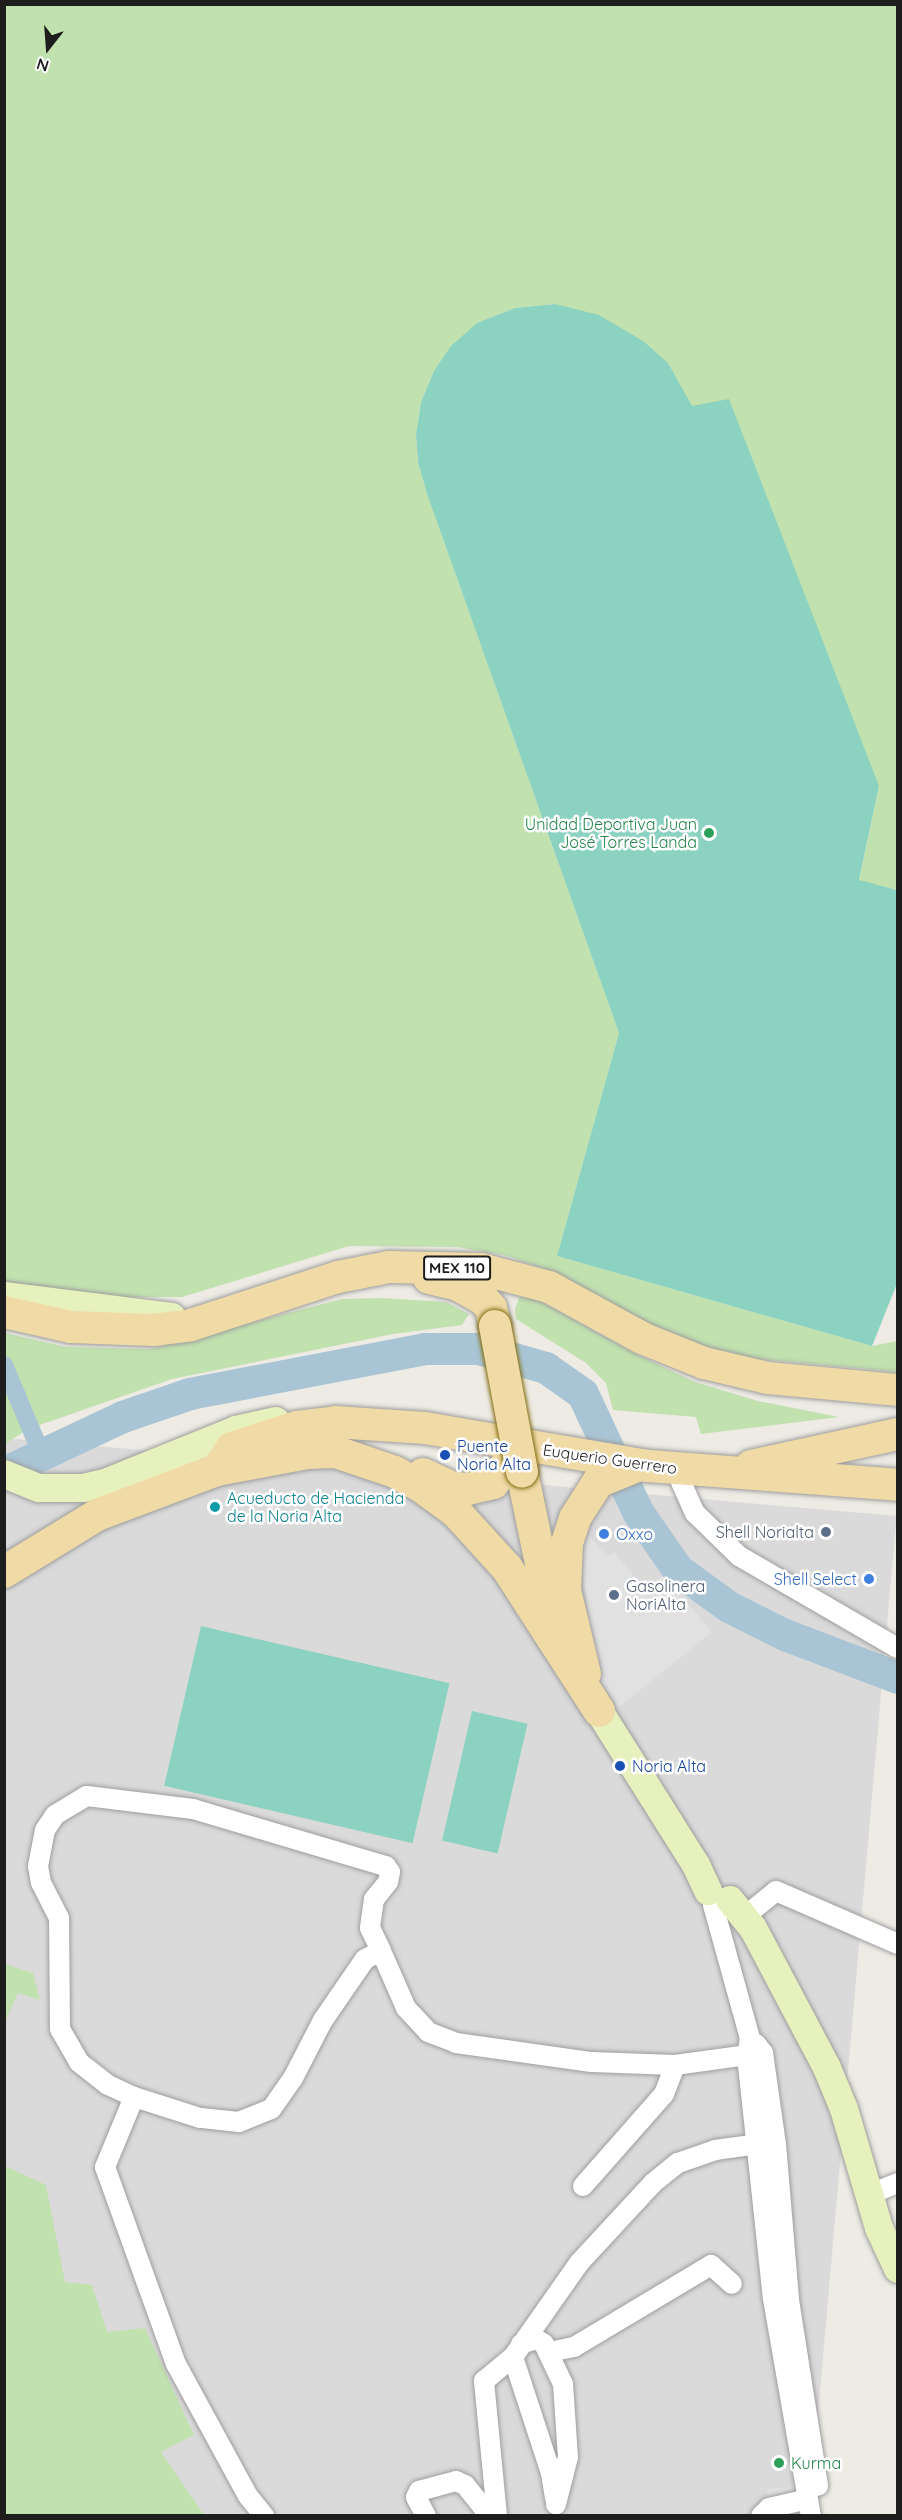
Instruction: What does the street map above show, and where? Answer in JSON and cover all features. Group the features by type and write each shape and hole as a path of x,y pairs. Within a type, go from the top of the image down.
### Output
{"main road":[{"name":"MEX 110","path":"4,1312 71,1327 115,1330 191,1325 348,1275 389,1267 430,1266 517,1276 549,1287 642,1338 704,1363 768,1378 897,1390"},
{"path":"348,1275 421,1276 456,1284 483,1299 495,1326 507,1383 514,1468 552,1618 594,1699"},
{"path":"4,1296 97,1310 186,1318 228,1313"},
{"path":"4,1474 50,1489 105,1483 236,1430 272,1422 303,1417 376,1423"},
{"name":"Euquerio Guerrero","path":"217,1470 232,1448 297,1428 335,1422 376,1423 590,1469 644,1466 897,1485"},
{"path":"721,1473 897,1434"},
{"path":"308,1453 332,1440 349,1441 393,1456 436,1482 468,1490 493,1484 514,1468"},
{"path":"4,1572 97,1515 217,1470 308,1453 336,1452 373,1463 422,1487 456,1512 507,1568 594,1699 696,1865 724,1899 827,2068 844,2109 868,2195 897,2270"},
{"path":"590,1469 563,1564 565,1590 594,1699"}],"street":[{"path":"680,1470 681,1482 694,1513 739,1556 897,1648"},
{"path":"381,1951 365,1959 323,2020 293,2078 271,2109 239,2122 200,2118 134,2097 108,2085 79,2062 60,2029 59,1918 41,1883 38,1866 45,1830 55,1815 87,1796 193,1809 386,1866 390,1872 388,1882 374,1899 368,1920 406,2008 428,2032 456,2043 592,2062 675,2065 754,2049"},
{"path":"824,2516 789,2300 776,2144 724,1899 776,1891 897,1944"},
{"path":"754,2049 758,2144 773,2299 809,2507 769,2508 761,2516"},
{"path":"583,2186 664,2094 675,2065"},
{"path":"134,2097 105,2167 176,2364 248,2496 264,2516"},
{"path":"517,2351 579,2263 653,2183 678,2163 715,2150 758,2144"},
{"path":"868,2195 897,2184"},
{"path":"550,2352 574,2348 651,2297 711,2265 732,2284"},
{"path":"497,2516 484,2381 517,2351 536,2340 550,2352 562,2384 568,2457 558,2510"},
{"path":"517,2351 551,2473 558,2510"},
{"path":"426,2516 416,2497 420,2491 456,2481 465,2485 490,2516"}],"shaded area":[{"path":"4,1438 897,1516 809,2516 4,2516"},
{"path":"578,1522 607,1557 614,1552 645,1590 664,1575 712,1632 618,1708 595,1681"},
{"path":"798,2462 805,2498 768,2505 767,2489 793,2487 791,2464"}],"green space":[{"path":"5,5 897,5 897,890 859,881 879,786 668,363 555,304 515,308 477,323 434,371 421,402 416,435 418,462 427,494 619,1033 557,1256 872,1346 897,1341 897,1372 727,1356 654,1328 551,1271 504,1255 457,1247 349,1246 182,1297 79,1297 5,1283"},
{"name":"Unidad Deportiva Juan José Torres Landa","path":"555,304 599,315 643,341 668,363 692,406 729,399 879,786 859,880 897,890 898,1281 872,1346 557,1256 619,1033 427,494 418,462 416,435 421,402 434,371 451,346 477,323 515,308"},
{"path":"527,1294 636,1354 695,1382 758,1401 839,1417 701,1434 696,1417 613,1410 606,1383 586,1363 516,1319 515,1309 519,1298"},
{"path":"382,1298 446,1302 469,1314 462,1325 393,1334 172,1379 28,1429 5,1444 5,1333 66,1347 150,1349 342,1299"},
{"path":"201,1626 449,1683 413,1843 164,1786"},
{"path":"472,1711 528,1724 498,1853 442,1841"},
{"path":"5,1964 33,1973 40,2000 18,1993 5,2022"},
{"path":"5,2166 46,2185 65,2282 92,2285 107,2332 145,2328 194,2435 161,2452 204,2515 5,2515"}],"waterway":[{"path":"4,1473 123,1417 190,1394 426,1349 479,1349 546,1368 583,1394 638,1512 678,1570 729,1607 785,1635 898,1678"},
{"path":"4,1365 41,1453"}],"place":[{"name":"Unidad Deportiva Juan José Torres Landa","path":"709,833"},
{"name":"Puente Noria Alta","path":"445,1455"},
{"name":"Acueducto de Hacienda de la Noria Alta","path":"215,1507"},
{"name":"Shell Norialta","path":"826,1532"},
{"name":"Oxxo","path":"604,1534"},
{"name":"Shell Select","path":"869,1579"},
{"name":"Gasolinera NoriAlta","path":"614,1595"},
{"name":"Noria Alta","path":"620,1766"},
{"name":"Kurma","path":"779,2463"}]}
